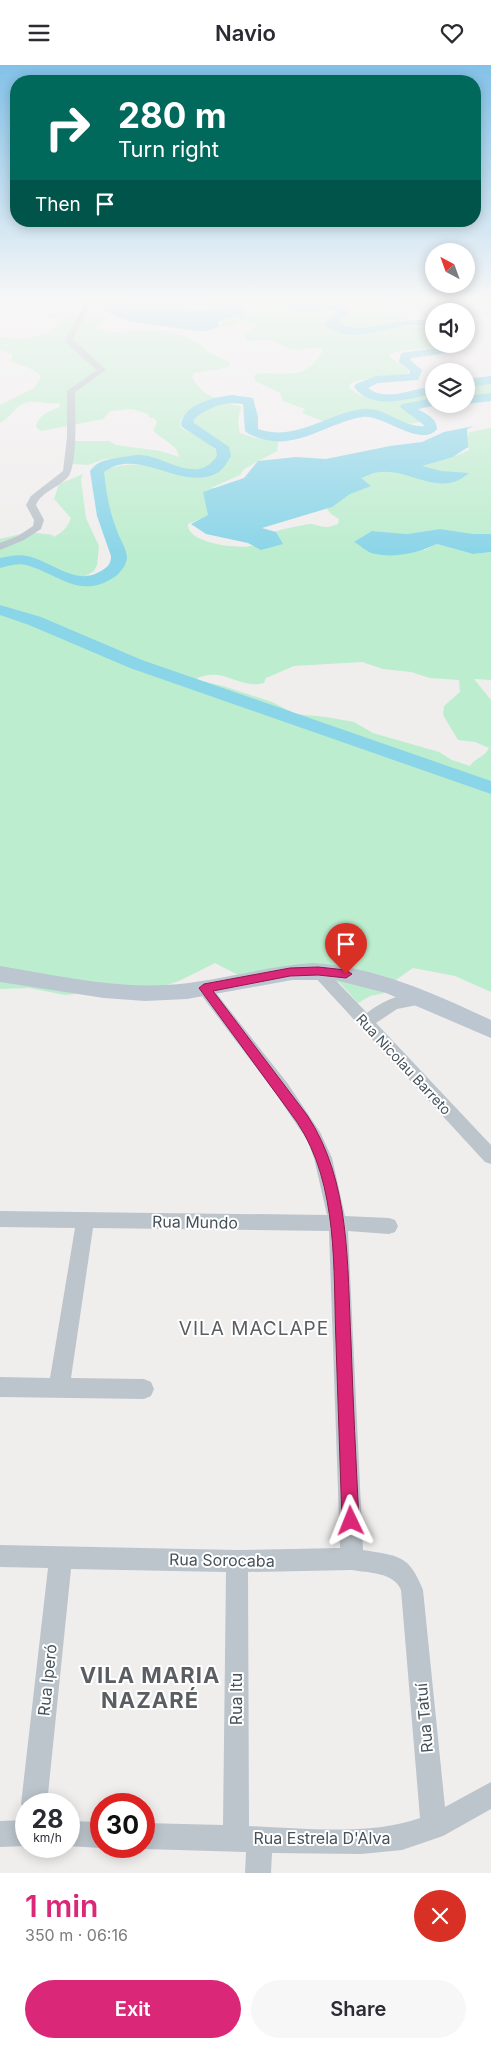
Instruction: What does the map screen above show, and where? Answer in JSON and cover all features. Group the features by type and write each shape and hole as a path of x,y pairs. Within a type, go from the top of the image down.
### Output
{"street":[{"path":"0,547 21,538 38,527 39,520 31,505 34,498 64,476 67,471 71,437 70,394 80,384"},
{"path":"0,974 139,993 166,993 204,988 263,976 318,971 356,976 422,999 491,1030"},
{"name":"Rua Nicolau Barreto","path":"318,971 491,1157"},
{"path":"204,988 282,1089 314,1137 323,1158 338,1223 352,1559"},
{"path":"367,1023 374,1014 386,1006 422,999"},
{"name":"Rua Mundo","path":"0,1219 389,1225"},
{"path":"60,1387 85,1220"},
{"path":"0,1387 144,1389"},
{"name":"Rua Sorocaba","path":"0,1556 236,1561 352,1559 392,1566 401,1571 408,1577 412,1590 414,1609"},
{"name":"Rua Iperó","path":"35,1793 61,1557"},
{"name":"Rua Itu","path":"236,1561 247,1839 258,1873"},
{"name":"Rua Tatuí","path":"414,1609 434,1827"},
{"name":"Rua Estrela D'Alva","path":"155,1836 359,1841 400,1837 434,1827 491,1795"},
{"path":"0,1833 15,1833"}],"green space":[{"path":"36,384 196,384 210,396 218,398 213,401 241,406 238,422 240,433 255,438 278,441 277,451 244,469 240,475 211,488 225,488 218,512 188,524 190,531 203,540 235,547 251,546 260,543 270,534 282,529 308,524 326,527 338,524 339,519 327,509 337,500 343,476 445,459 470,449 463,445 470,432 491,428 491,534 474,534 440,529 407,534 372,531 425,550 437,544 473,554 491,552 491,680 474,679 491,700 491,992 455,976 413,968 380,991 385,993 370,996 358,1003 340,983 304,973 246,977 215,963 179,981 155,989 138,985 116,990 65,995 29,988 0,989 0,539 29,532 53,535 53,537 62,532 71,518 54,499 59,484 83,474 81,480 86,518 99,546 97,565 94,571 76,582 96,584 109,580 116,570 117,552 100,523 98,510 100,483 99,478 92,475 118,466 145,465 171,473 195,477 208,473 226,458 214,439 184,427 184,422 197,415 192,411 182,417 180,422 181,428 208,442 220,454 211,469 202,473 181,470 152,462 119,459 105,459 88,465 73,464 70,460 75,441 109,441 116,445 160,451 179,457 176,449 153,430 157,422 154,418 149,418 148,414 132,409 110,411 103,419 41,431 36,427 37,423 45,414 60,407 59,403 30,402 21,405 0,423 0,405 34,388","holes":["362,662 383,669 411,672 430,678 459,680 460,692 444,706 443,715 458,740 475,742 489,748 483,756 470,766 452,760 439,752 373,733 354,722 296,714 272,702 223,686 197,680 199,677 214,675 258,684 264,683 266,678 294,666"]},
{"path":"262,384 350,384 349,387 357,394 367,398 378,399 401,398 425,394 425,401 412,403 406,407 407,411 420,418 419,422 412,424 399,422 373,412 361,411 345,414 326,424 302,413 305,409 283,401 280,393"},
{"path":"491,384 491,394 475,397 475,386"}],"water":[{"path":"474,426 467,429 468,447 453,457 422,466 441,471 469,473 458,480 436,483 391,472 371,474 361,478 371,486 350,494 332,507 262,528 276,532 283,544 261,550 248,543 206,534 191,524 208,515 203,492 244,478 258,461 296,457 326,459 390,446 422,442 444,432"},
{"path":"440,529 474,534 491,534 491,552 473,554 437,544 413,552 379,555 371,553 354,542 372,531 407,534"}],"waterway":[{"path":"366,384 360,387 366,393 381,398 399,397 423,392"},
{"path":"475,399 491,397"},
{"path":"0,563 26,560 70,579 90,582 100,579 111,572 117,565 119,556 104,516 97,471 106,464 140,459 186,473 204,473 216,468 224,456 222,447 187,424 188,418 195,412 216,401 232,399 249,401 252,431 266,436 280,437 293,436 347,417 368,412 409,428 419,430 431,429 431,425 427,420 406,407 425,404"},
{"path":"0,610 35,621 136,664 491,788"}],"district":[{"name":"VILA MACLAPE","path":"254,1328"},
{"name":"VILA MARIA NAZARÉ","path":"150,1688"}],"route":[{"path":"346,974 318,971 290,972 204,988 282,1089 314,1137 323,1158 338,1223 351,1521"}]}
